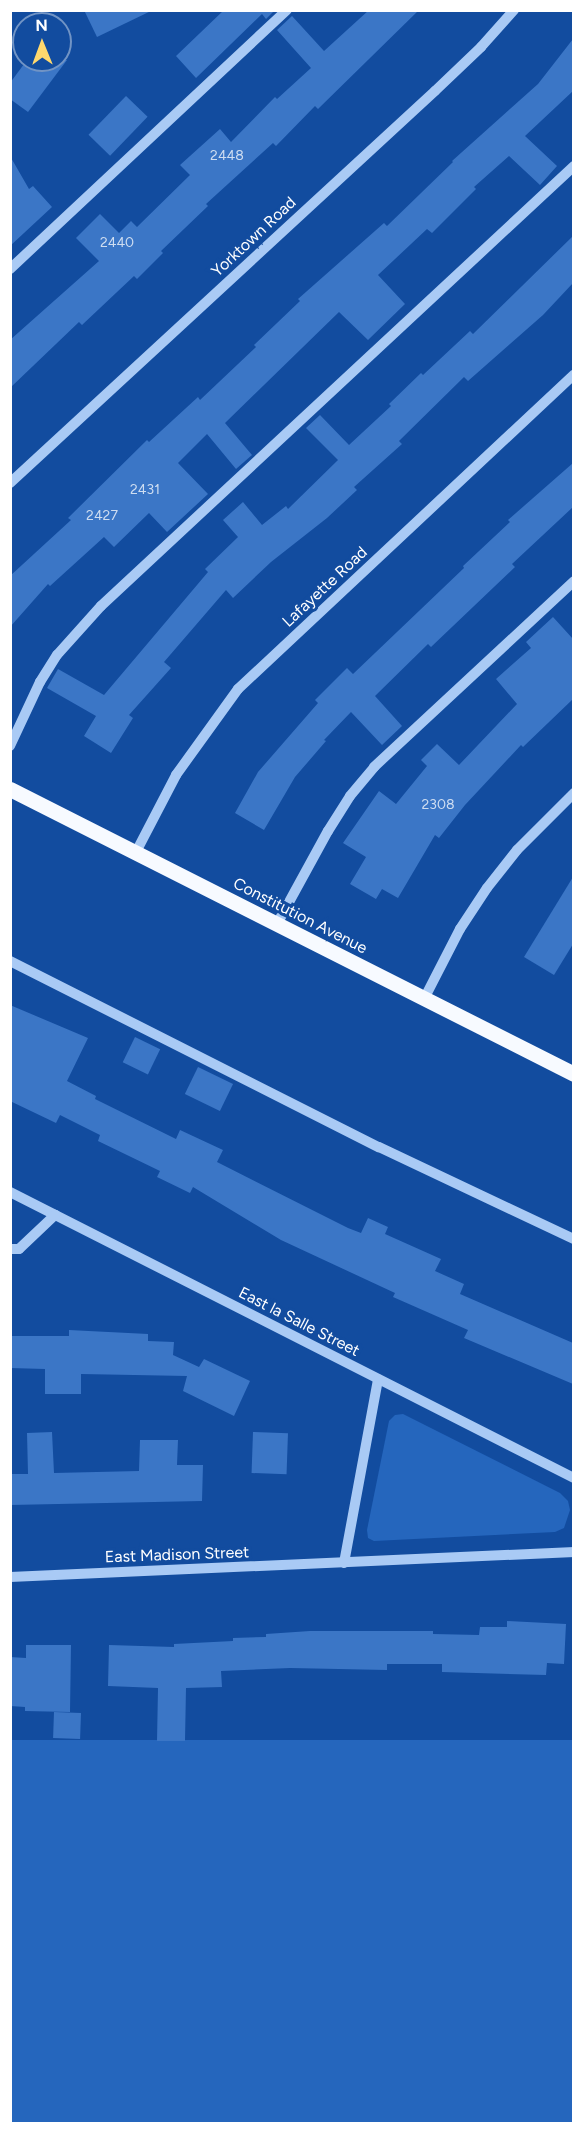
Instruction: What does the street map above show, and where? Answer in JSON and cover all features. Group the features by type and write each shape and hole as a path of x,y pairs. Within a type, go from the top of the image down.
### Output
{"main road":[{"name":"Constitution Avenue","path":"10,789 573,1074"}],"street":[{"path":"10,269 287,10"},
{"name":"Yorktown Road","path":"10,483 435,91 481,47 514,10"},
{"path":"10,746 57,655 93,614 573,166"},
{"name":"Lafayette Road","path":"136,852 176,775 238,689 573,375"},
{"path":"278,924 328,831 350,796 374,766 573,581"},
{"path":"424,999 460,929 487,888 517,850 573,793"},
{"path":"10,961 379,1147 573,1239"},
{"name":"East la Salle Street","path":"10,1192 573,1478"},
{"path":"10,1249 19,1249 55,1215"},
{"path":"344,1563 378,1379"},
{"name":"East Madison Street","path":"10,1577 573,1552"}],"shaded area":[{"path":"403,1414 560,1493 568,1501 570,1510 564,1528 555,1532 374,1541 368,1538 367,1530 389,1421 395,1415"},
{"path":"10,1740 573,1740 573,2123 10,2123"}],"building":[{"path":"84,10 153,10 97,37"},
{"path":"224,10 275,10 266,19 262,14 196,78 176,56"},
{"path":"369,10 419,10 318,109 315,106 276,146 273,143 206,204 208,206 161,251 163,253 137,279 134,276 82,325 79,322 10,388 10,340 99,261 76,238 100,214 119,233 131,221 137,227 190,175 180,165 220,129 231,142 275,97 277,99 311,68 277,30 292,16 324,51"},
{"path":"573,39 573,91 525,136 557,166 540,185 509,156 474,187 476,189 432,233 427,229 378,275 405,304 368,340 339,312 225,423 252,455 236,469 207,434 178,463 208,494 167,532 149,513 114,547 104,537 50,586 48,584 10,627 10,576 71,520 68,518 147,440 149,442 198,397 200,400 256,347 254,345 300,301 298,299 384,223 387,226 452,161 538,84"},
{"path":"18,72 58,72 28,112 10,99 10,83"},
{"path":"126,96 148,117 110,156 88,135"},
{"path":"10,156 29,189 33,186 52,207 10,246"},
{"path":"573,236 573,283 543,315 468,381 464,377 399,441 402,444 354,487 357,490 327,518 271,562 233,598 226,590 164,662 171,668 129,715 133,718 111,753 84,736 96,716 47,688 58,669 104,695 208,572 205,569 238,537 223,520 243,502 262,525 286,506 288,509 338,460 306,428 320,415 349,445 391,406 389,404 421,373 423,375 470,331 473,334"},
{"path":"573,463 573,507 512,564 515,567 431,647 428,644 375,696 402,726 382,745 351,712 324,740 326,741 295,777 264,830 235,813 258,772 318,703 315,700 347,668 353,674 464,568 463,566 510,522 508,520"},
{"path":"553,617 573,639 573,699 523,747 521,745 465,805 439,838 435,835 398,898 382,889 376,899 350,884 366,857 343,843 379,791 396,804 427,766 421,760 437,744 459,765 517,704 496,679 531,648 526,642"},
{"path":"573,877 573,944 554,975 524,957"},
{"path":"10,1005 88,1038 67,1081 96,1096 95,1099 176,1139 180,1130 223,1150 217,1162 348,1228 361,1233 368,1218 388,1227 385,1234 441,1259 435,1271 464,1284 460,1294 573,1343 573,1384 464,1338 468,1330 393,1297 395,1293 281,1240 193,1187 190,1193 157,1177 160,1171 98,1141 100,1135 60,1115 56,1123 10,1101"},
{"path":"135,1037 160,1049 148,1074 123,1062"},
{"path":"198,1067 233,1084 220,1111 185,1094"},
{"path":"69,1330 148,1334 148,1341 174,1342 173,1355 199,1367 204,1359 250,1381 234,1416 183,1391 187,1376 81,1374 81,1394 45,1394 45,1369 10,1368 10,1336 69,1336"},
{"path":"52,1432 54,1473 139,1471 140,1440 178,1440 177,1465 203,1465 202,1501 10,1505 10,1474 28,1474 27,1433"},
{"path":"253,1432 288,1433 287,1474 252,1473"},
{"path":"507,1621 566,1624 564,1664 547,1663 546,1675 442,1672 442,1664 387,1664 387,1670 290,1668 221,1671 222,1687 186,1688 185,1741 157,1741 158,1688 108,1686 109,1645 174,1647 174,1644 233,1641 233,1638 266,1637 266,1634 310,1631 433,1631 433,1634 479,1635 480,1627 507,1627"},
{"path":"26,1645 71,1645 70,1712 25,1711 25,1707 10,1706 10,1657 26,1658"},
{"path":"54,1712 81,1713 80,1739 53,1738"}]}
